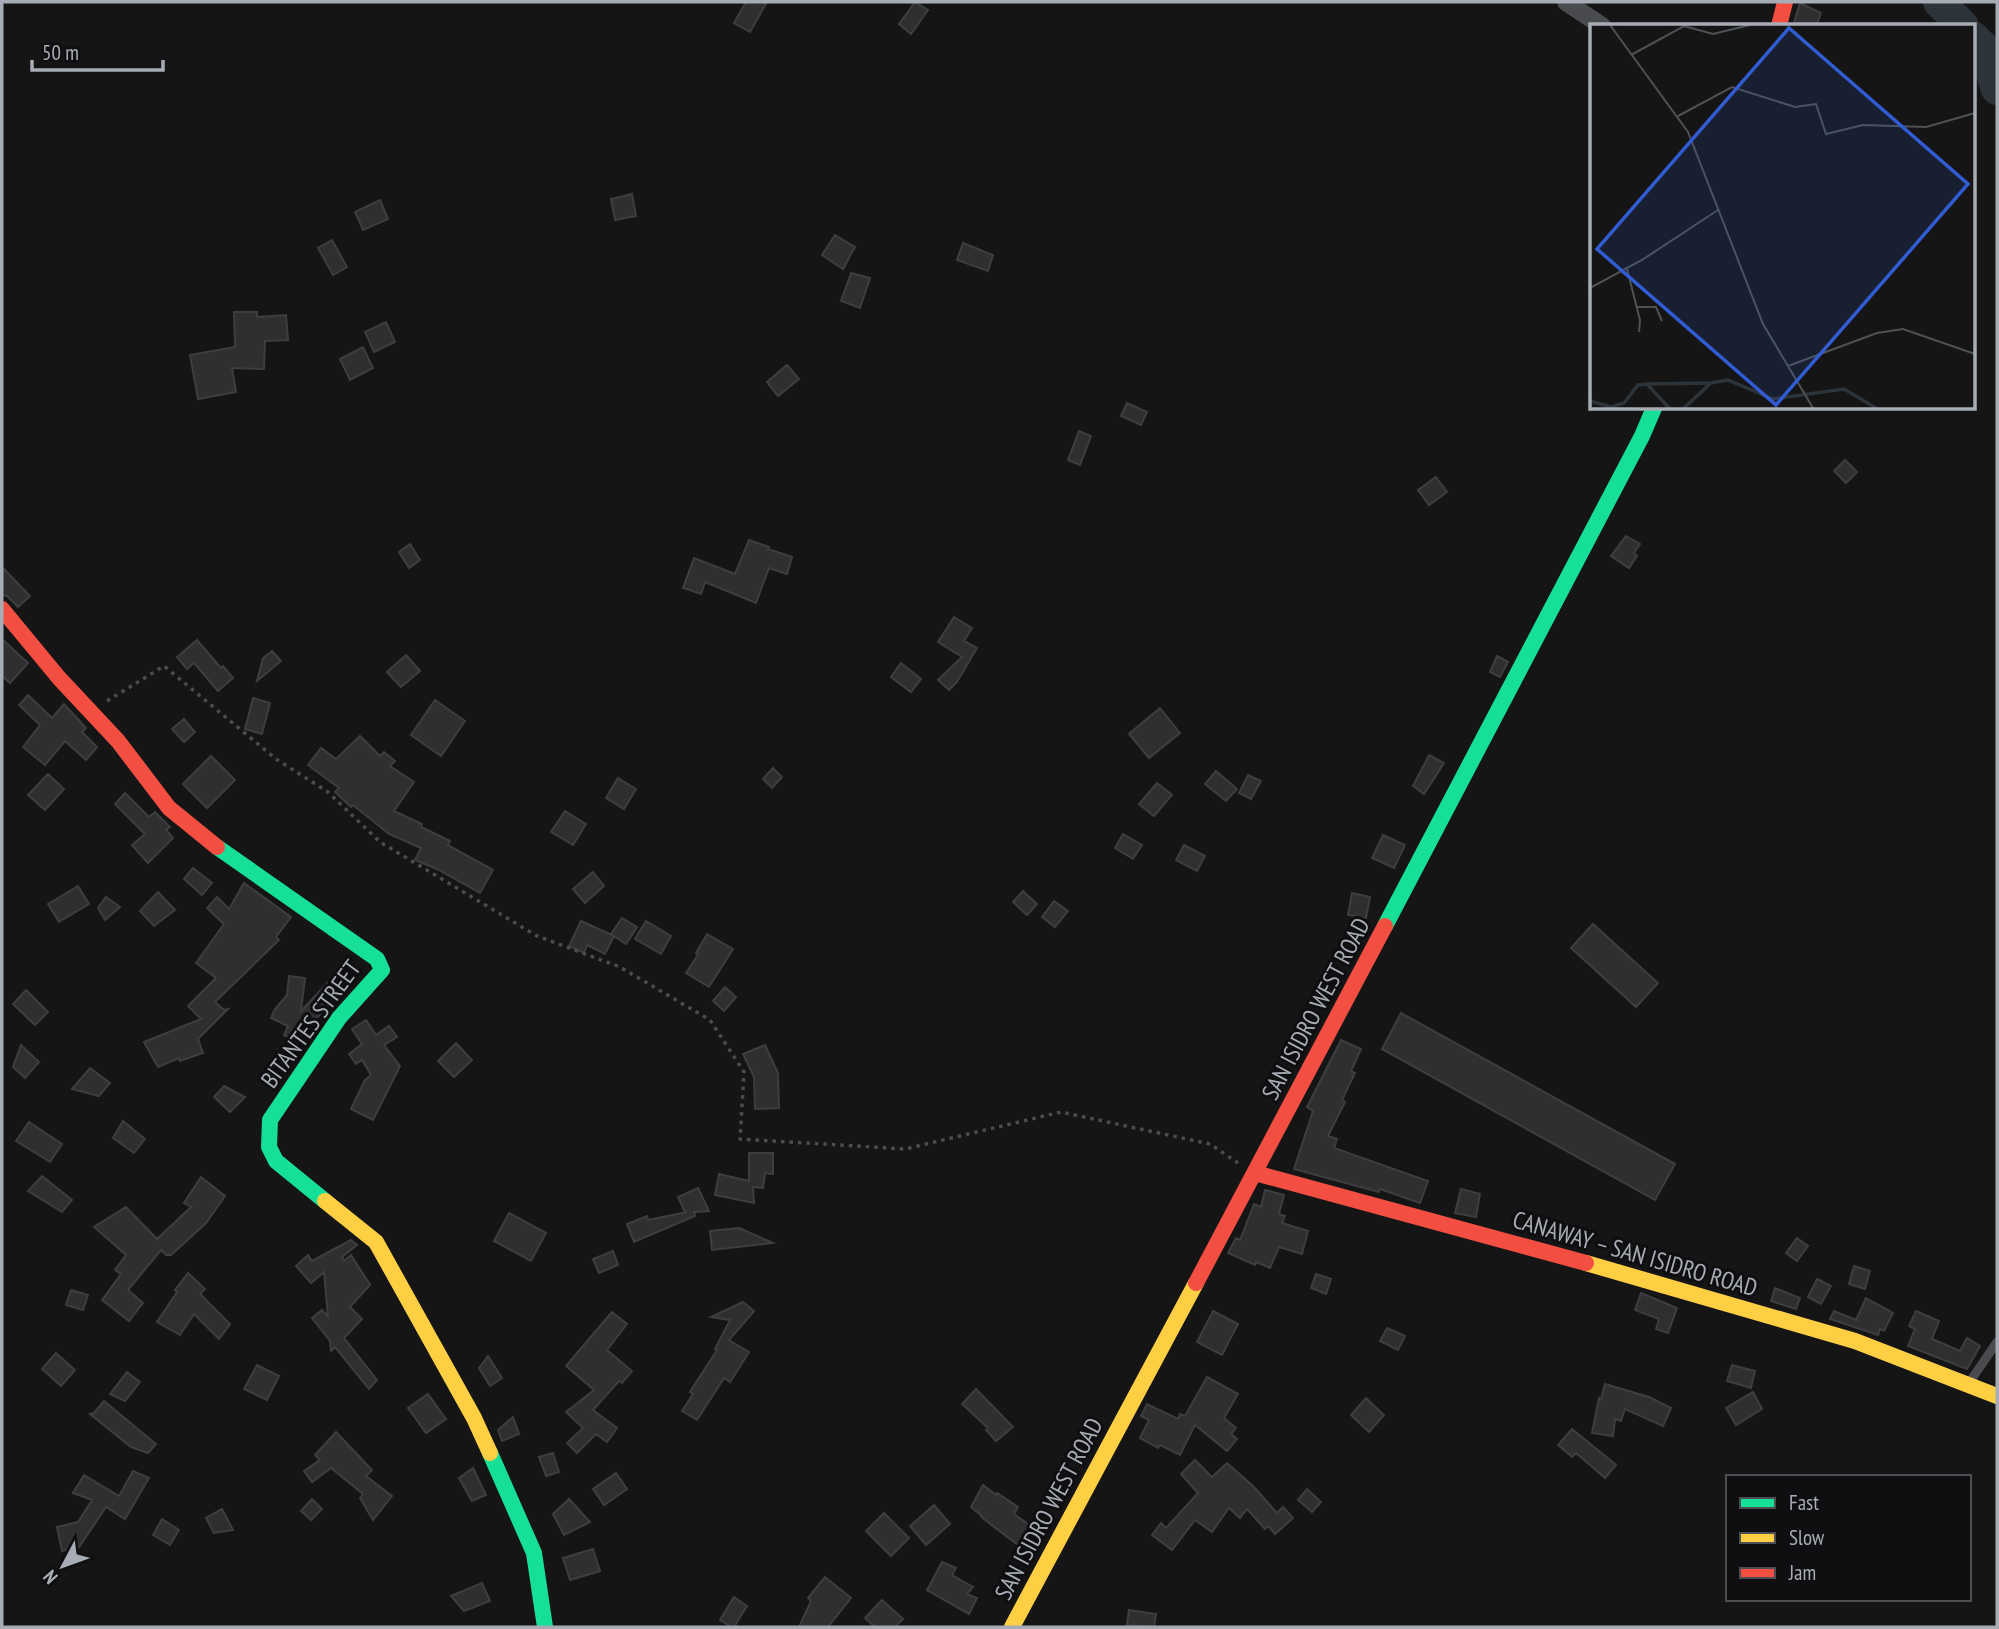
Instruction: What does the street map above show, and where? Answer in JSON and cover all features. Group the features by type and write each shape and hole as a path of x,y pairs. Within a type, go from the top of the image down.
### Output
{"street":[{"path":"1566,2 1599,24"},
{"path":"1780,24 1786,2"},
{"name":"SAN ISIDRO WEST ROAD","path":"1012,1627 1255,1173 1598,521 1653,410"},
{"name":"BITANTES STREET","path":"2,609 118,741 169,807 211,844 377,959 382,970 339,1018 270,1120 269,1147 276,1161 376,1242 474,1418 503,1480 534,1553 545,1627"},
{"name":"CANAWAY – SAN ISIDRO ROAD","path":"1255,1173 1571,1258 1855,1341 1997,1396"}],"lane":[{"path":"1968,1385 1997,1342"}],"path":[{"path":"90,712 164,666 276,759 328,792 380,842 537,936 620,967 710,1020 744,1072 740,1139 905,1149 1061,1112 1210,1144 1255,1173"}],"building":[{"path":"746,2 767,2 750,32 734,23"},
{"path":"915,2 928,10 911,34 899,24"},
{"path":"1800,3 1821,13 1817,24 1794,24"},
{"path":"632,194 636,216 615,220 611,199"},
{"path":"380,200 388,219 363,230 355,212"},
{"path":"835,235 855,247 843,269 822,255"},
{"path":"332,240 347,267 333,275 318,248"},
{"path":"963,243 993,255 988,271 957,260"},
{"path":"851,273 870,278 860,308 841,301"},
{"path":"234,312 257,312 257,317 286,315 288,340 265,341 264,369 232,368 236,392 198,399 190,355 235,347"},
{"path":"386,322 395,342 374,352 365,332"},
{"path":"363,347 373,368 350,380 340,359"},
{"path":"787,365 799,379 778,396 767,382"},
{"path":"1127,403 1147,412 1141,425 1121,416"},
{"path":"1079,431 1091,436 1080,465 1068,460"},
{"path":"1845,460 1857,472 1846,483 1834,471"},
{"path":"1436,477 1447,492 1429,505 1418,490"},
{"path":"1626,536 1640,544 1634,553 1637,556 1629,568 1611,556"},
{"path":"749,540 792,557 787,574 769,568 756,603 705,582 701,594 683,588 694,558 735,574"},
{"path":"410,544 420,560 409,568 399,552"},
{"path":"2,567 30,596 18,607 7,596 2,595"},
{"path":"954,617 972,628 964,641 977,648 957,682 949,690 938,680 962,657 938,642"},
{"path":"2,639 28,663 10,683 2,676"},
{"path":"197,640 233,678 218,691 194,663 187,669 177,657"},
{"path":"272,651 281,661 257,681 263,658"},
{"path":"406,655 420,671 401,687 387,672"},
{"path":"1497,656 1508,662 1500,677 1490,672"},
{"path":"901,663 921,679 911,692 891,677"},
{"path":"28,695 52,718 64,704 86,728 82,732 97,747 86,760 65,741 45,765 23,747 40,725 19,705"},
{"path":"253,698 270,703 262,734 245,729"},
{"path":"435,700 465,721 441,756 411,735"},
{"path":"1160,708 1180,733 1149,758 1129,734"},
{"path":"184,719 195,732 184,742 172,729"},
{"path":"360,736 380,756 384,752 395,761 390,766 414,782 394,811 422,824 421,827 450,841 448,845 493,870 480,893 415,860 421,848 389,834 353,805 351,807 335,792 339,788 308,765 321,748 336,759"},
{"path":"1429,755 1444,763 1424,794 1413,786"},
{"path":"211,756 235,780 207,808 183,784"},
{"path":"773,768 782,777 772,788 763,779"},
{"path":"1216,771 1237,789 1226,801 1205,784"},
{"path":"48,774 64,789 45,810 28,795"},
{"path":"1248,775 1261,781 1251,799 1239,793"},
{"path":"618,778 636,789 624,809 606,798"},
{"path":"1157,783 1172,795 1154,816 1139,804"},
{"path":"125,793 149,817 155,812 170,827 166,830 173,838 148,863 132,845 145,834 115,804"},
{"path":"565,811 586,824 573,845 551,832"},
{"path":"1123,834 1142,845 1133,859 1115,848"},
{"path":"1383,835 1405,845 1394,868 1372,858"},
{"path":"1184,845 1205,856 1197,871 1176,860"},
{"path":"193,868 212,883 202,895 184,879"},
{"path":"593,872 604,886 585,903 573,889"},
{"path":"244,883 291,917 276,937 279,940 215,1002 224,1010 228,1009 198,1039 203,1053 180,1061 179,1058 158,1067 144,1042 201,1019 188,1006 216,978 196,963 224,924 207,908 217,897 229,909"},
{"path":"78,886 89,904 59,922 48,904"},
{"path":"1023,891 1037,904 1027,915 1013,902"},
{"path":"158,892 175,910 154,926 140,911"},
{"path":"1352,893 1370,897 1366,918 1348,915"},
{"path":"106,897 120,907 105,920 98,908"},
{"path":"1054,901 1068,911 1055,927 1042,917"},
{"path":"622,918 637,927 626,944 611,934"},
{"path":"581,921 614,936 605,954 587,945 584,953 569,946"},
{"path":"646,921 671,936 661,954 635,939"},
{"path":"1593,924 1658,983 1636,1007 1571,948"},
{"path":"707,934 733,949 709,987 686,973"},
{"path":"289,976 305,978 301,1011 334,976 346,987 312,1023 308,1020 296,1042 284,1035 288,1026 271,1018 287,995"},
{"path":"725,987 736,997 724,1011 713,1001"},
{"path":"26,990 48,1012 35,1025 13,1004"},
{"path":"1401,1013 1675,1164 1655,1200 1382,1049"},
{"path":"366,1020 376,1035 389,1026 397,1037 384,1045 400,1066 373,1120 351,1109 365,1080 371,1075 362,1060 356,1064 349,1054 362,1044 352,1029"},
{"path":"1341,1040 1361,1049 1351,1071 1355,1073 1342,1100 1345,1102 1328,1136 1337,1139 1334,1148 1428,1181 1420,1203 1380,1189 1379,1192 1294,1169 1313,1111 1307,1107"},
{"path":"456,1043 472,1060 454,1077 438,1061"},
{"path":"21,1045 39,1062 25,1078 13,1067"},
{"path":"765,1045 778,1073 779,1108 755,1109 754,1077 743,1054"},
{"path":"90,1068 110,1083 99,1096 72,1089"},
{"path":"224,1086 245,1097 230,1112 214,1097"},
{"path":"123,1121 145,1139 134,1153 113,1138"},
{"path":"29,1122 62,1144 50,1162 16,1141"},
{"path":"749,1153 773,1153 773,1174 765,1173 763,1188 753,1187 754,1203 715,1195 719,1174 749,1181"},
{"path":"42,1176 72,1200 62,1212 28,1191"},
{"path":"201,1177 225,1196 206,1223 171,1255 166,1255 161,1250 128,1290 143,1303 129,1321 102,1300 121,1274 115,1270 126,1255 94,1227 126,1207 157,1239 191,1207 184,1203"},
{"path":"698,1188 709,1211 694,1212 695,1216 634,1242 627,1224 647,1216 648,1220 687,1212 678,1197"},
{"path":"1461,1189 1480,1194 1476,1217 1455,1213"},
{"path":"1265,1190 1284,1195 1279,1214 1285,1216 1282,1223 1308,1231 1302,1254 1279,1247 1270,1268 1256,1262 1255,1265 1228,1253 1236,1238 1240,1240 1254,1204 1261,1207"},
{"path":"509,1213 546,1233 531,1261 494,1241"},
{"path":"739,1228 773,1243 712,1250 710,1231"},
{"path":"1797,1238 1808,1246 1797,1261 1786,1253"},
{"path":"351,1240 357,1245 342,1257 344,1261 351,1255 370,1285 350,1307 362,1319 344,1338 377,1380 369,1389 335,1347 331,1351 330,1341 312,1318 322,1310 328,1317 324,1272 311,1283 296,1266 308,1255 312,1261"},
{"path":"613,1251 618,1265 599,1273 593,1259"},
{"path":"1854,1266 1870,1271 1865,1289 1849,1284"},
{"path":"188,1273 205,1289 200,1294 230,1324 219,1339 194,1314 180,1335 157,1322"},
{"path":"1316,1274 1331,1279 1326,1294 1311,1288"},
{"path":"1817,1279 1831,1286 1821,1304 1808,1297"},
{"path":"1775,1288 1800,1298 1796,1309 1771,1301"},
{"path":"71,1290 88,1295 83,1310 66,1305"},
{"path":"1641,1293 1677,1308 1668,1333 1656,1329 1659,1319 1635,1310"},
{"path":"1866,1298 1893,1313 1884,1331 1880,1329 1878,1335 1830,1319 1834,1311 1856,1320"},
{"path":"743,1302 754,1311 729,1340 749,1352 730,1382 724,1378 697,1420 682,1411 693,1394 690,1392 717,1350 715,1349 730,1320 711,1317"},
{"path":"1213,1311 1238,1324 1222,1355 1197,1342"},
{"path":"1916,1311 1939,1321 1932,1339 1960,1351 1967,1338 1980,1346 1967,1369 1908,1346 1915,1329 1909,1326"},
{"path":"612,1312 627,1324 607,1350 632,1371 622,1383 619,1381 593,1410 617,1428 607,1442 596,1434 577,1453 567,1443 583,1428 566,1412 594,1390 566,1366"},
{"path":"1387,1328 1405,1336 1398,1350 1380,1341"},
{"path":"56,1353 75,1370 61,1386 42,1369"},
{"path":"488,1356 502,1378 490,1386 479,1368"},
{"path":"257,1365 279,1376 267,1400 244,1389"},
{"path":"1732,1365 1755,1371 1751,1388 1727,1381"},
{"path":"127,1372 140,1382 125,1401 110,1394"},
{"path":"1207,1377 1238,1394 1224,1418 1236,1428 1231,1434 1237,1439 1227,1451 1195,1425 1180,1455 1160,1445 1158,1448 1140,1438 1149,1420 1141,1416 1147,1404 1178,1419 1180,1414 1185,1416"},
{"path":"1605,1384 1649,1397 1671,1408 1663,1426 1625,1409 1621,1421 1615,1419 1613,1436 1592,1433 1599,1398 1601,1399"},
{"path":"976,1389 1013,1427 996,1441 986,1430 988,1428 962,1404"},
{"path":"1753,1392 1762,1409 1736,1425 1726,1408"},
{"path":"428,1394 446,1419 426,1433 408,1408"},
{"path":"1366,1398 1384,1415 1369,1432 1351,1415"},
{"path":"104,1401 156,1444 148,1453 131,1447 90,1414"},
{"path":"513,1417 519,1434 502,1441 498,1430"},
{"path":"1572,1429 1616,1465 1605,1478 1576,1453 1572,1457 1558,1445"},
{"path":"336,1432 372,1470 366,1476 392,1496 373,1520 360,1498 363,1494 331,1468 312,1482 304,1471 320,1460 315,1455"},
{"path":"553,1453 559,1472 546,1476 539,1457"},
{"path":"1195,1460 1212,1477 1227,1463 1253,1486 1277,1513 1283,1507 1293,1518 1275,1534 1268,1526 1265,1529 1247,1509 1240,1518 1229,1508 1212,1532 1195,1520 1172,1550 1152,1535 1161,1523 1166,1528 1198,1493 1181,1474"},
{"path":"473,1468 486,1495 472,1501 459,1478"},
{"path":"133,1471 149,1478 125,1519 106,1507 79,1547 62,1551 57,1527 78,1522 92,1500 73,1493 84,1475 119,1496"},
{"path":"616,1473 627,1489 604,1505 593,1489"},
{"path":"983,1485 1018,1507 1014,1514 1035,1529 1022,1548 971,1507"},
{"path":"1307,1489 1321,1502 1312,1512 1298,1500"},
{"path":"312,1499 322,1509 311,1520 301,1511"},
{"path":"569,1499 590,1522 564,1535 553,1514"},
{"path":"934,1505 950,1524 926,1545 910,1526"},
{"path":"222,1509 233,1530 214,1533 206,1518"},
{"path":"884,1513 909,1538 891,1556 866,1531"},
{"path":"162,1519 179,1530 170,1545 153,1535"},
{"path":"593,1549 600,1571 570,1580 563,1558"},
{"path":"942,1562 956,1568 952,1575 973,1587 967,1594 977,1598 969,1614 927,1590"},
{"path":"825,1577 851,1598 828,1627 799,1627 811,1601 808,1598"},
{"path":"482,1583 490,1601 464,1611 451,1596"},
{"path":"734,1597 747,1606 734,1627 731,1627 720,1620"},
{"path":"882,1600 903,1619 895,1627 875,1627 865,1618"},
{"path":"1129,1610 1156,1614 1154,1627 1127,1625"}],"waterway":[{"path":"1939,2 1961,24"},
{"path":"1974,38 1983,47 1997,89"}],"traffic: fast":[{"path":"1385,926 1642,436 1653,410"},
{"path":"217,847 377,959 382,970 339,1018 270,1120 269,1147 276,1161 325,1201"},
{"path":"490,1453 534,1553 545,1627"}],"traffic: slow":[{"path":"325,1201 376,1242 474,1418 490,1453"},
{"path":"1586,1263 1855,1341 1997,1396"},
{"path":"1012,1627 1196,1283"}],"traffic: jam":[{"path":"1780,24 1785,2"},
{"path":"2,609 59,678 118,741 169,808 217,847"},
{"path":"1196,1283 1385,926"},
{"path":"1255,1173 1586,1263"}]}
